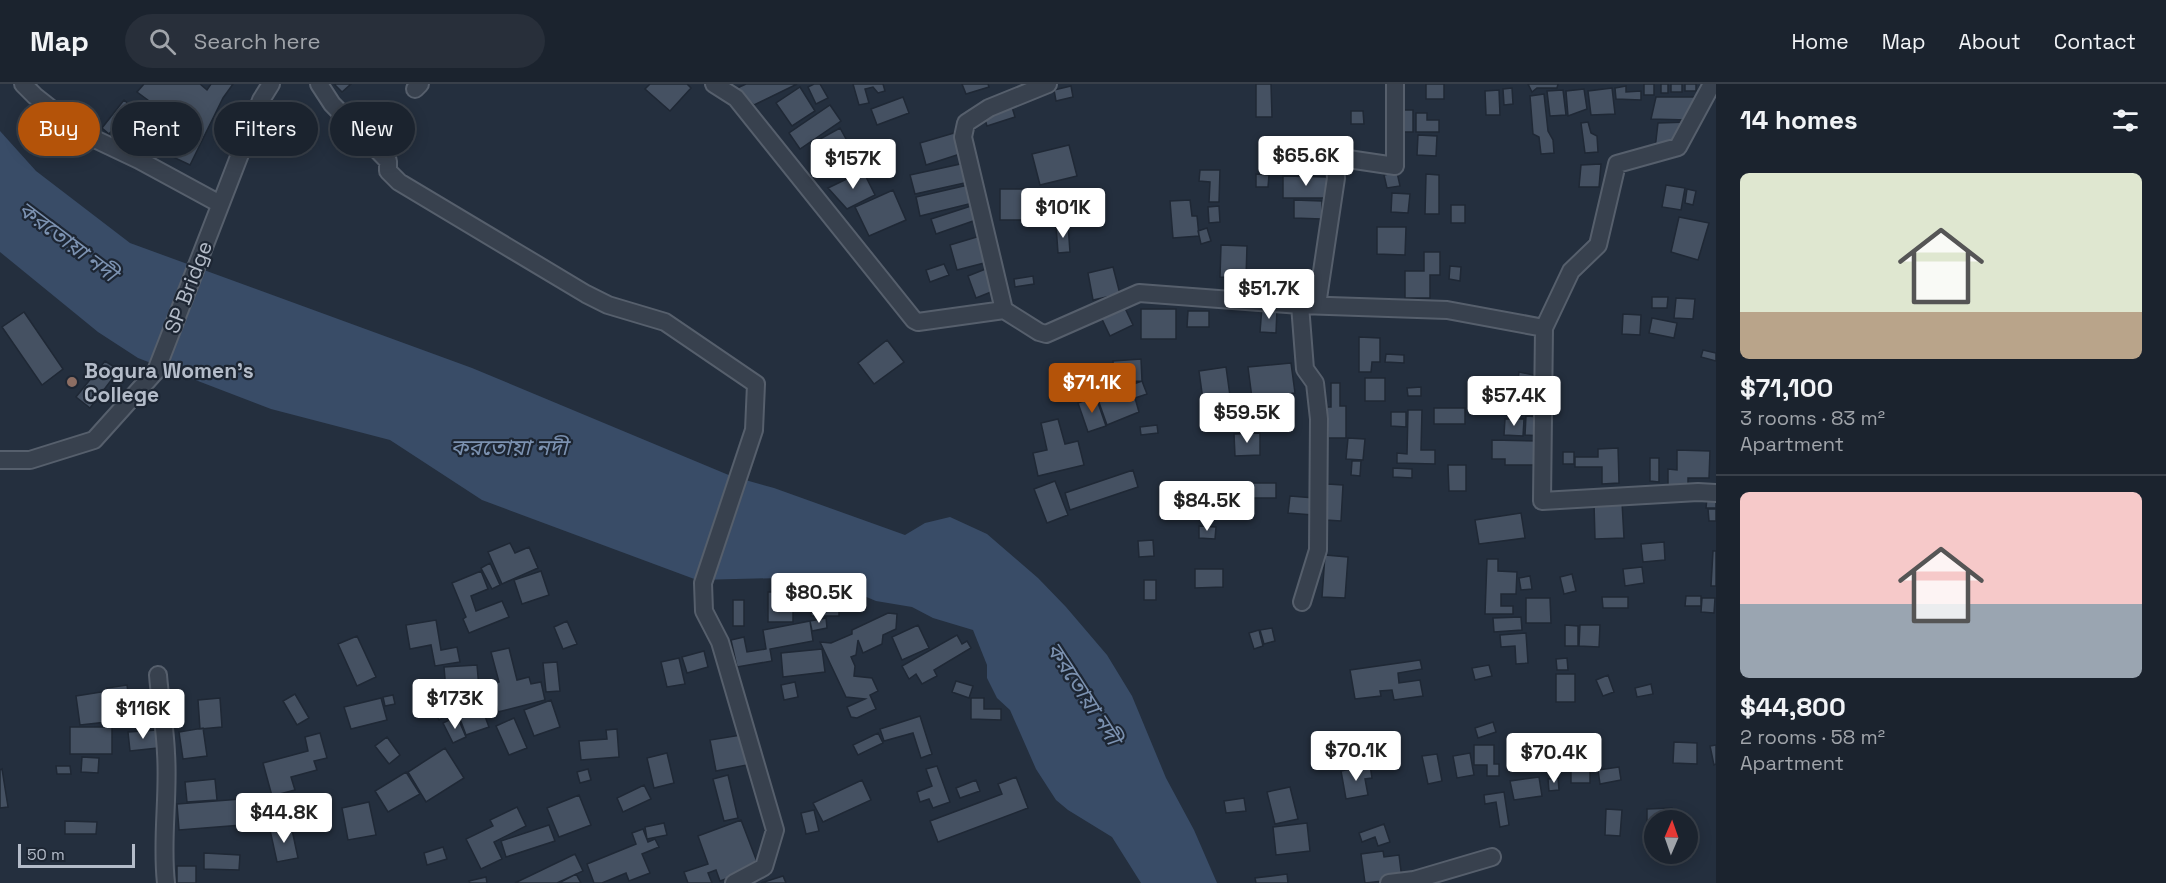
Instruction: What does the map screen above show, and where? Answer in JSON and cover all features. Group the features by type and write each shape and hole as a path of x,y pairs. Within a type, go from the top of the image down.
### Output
{"street":[{"path":"23,84 34,96 82,133 139,160 220,204"},
{"name":"SP Bridge","path":"0,460 30,460 94,440 156,371 261,100 271,84"},
{"path":"319,84 333,104 388,161 388,171 399,182 586,294 608,305 665,322 756,384 754,430 704,583 704,611 720,642 775,830 764,867 734,883"},
{"path":"714,84 736,98 914,320 918,322 1004,310 1046,334 1139,293 1308,305 1447,310 1544,328"},
{"path":"1004,310 963,137 966,123 989,108 1048,84"},
{"path":"1302,602 1318,549 1319,419 1316,383 1305,369 1308,305 1336,178 1335,164 1348,159 1395,166 1395,84"},
{"path":"1712,84 1678,147 1617,164 1598,245 1571,271 1544,328 1542,501 1698,492 1716,493"},
{"path":"158,675 166,753 164,863 166,883"},
{"path":"1389,883 1414,880 1492,857"}],"water":[{"name":"করতোয়া নদী","path":"0,131 18,151 18,156 22,156 36,171 130,243 472,368 731,476 774,488 905,535 925,523 950,517 987,534 1038,578 1107,655 1132,696 1166,778 1194,830 1217,883 1141,883 1112,837 1056,800 1036,769 1010,710 997,698 987,678 987,665 973,630 933,618 912,607 876,601 819,577 697,580 482,500 390,440 271,409 138,358 98,332 0,252"}],"building":[{"path":"144,84 200,84 207,90 211,84 233,84 221,102 214,102 214,116 202,141 202,102 151,102 137,92"},
{"path":"334,84 351,84 342,92"},
{"path":"650,84 687,84 691,88 670,111 645,89"},
{"path":"746,84 797,84 754,105 735,89"},
{"path":"820,84 828,98 816,104 808,87"},
{"path":"853,84 883,84 885,91 878,93 873,87 865,89 869,103 859,105"},
{"path":"962,84 988,84 989,87 966,94"},
{"path":"1256,84 1271,84 1272,117 1256,117"},
{"path":"1426,84 1444,84 1444,99 1426,99"},
{"path":"1528,84 1558,84 1557,88 1537,88 1532,92"},
{"path":"1644,84 1654,84 1654,95 1644,95"},
{"path":"1661,84 1668,84 1668,93 1661,93"},
{"path":"1671,84 1682,84 1682,92 1671,92"},
{"path":"1685,84 1696,84 1696,91 1685,91"},
{"path":"1071,86 1073,97 1056,101 1054,90"},
{"path":"1626,86 1626,92 1641,91 1641,100 1616,99 1615,88"},
{"path":"800,87 815,111 792,126 776,103"},
{"path":"1512,88 1513,104 1504,105 1503,89"},
{"path":"1612,88 1615,114 1591,115 1588,91"},
{"path":"1584,89 1587,109 1568,116 1566,91"},
{"path":"1499,90 1500,115 1486,115 1485,91"},
{"path":"1563,90 1566,115 1550,116 1547,91"},
{"path":"1544,94 1548,131 1553,140 1554,153 1541,154 1539,137 1533,134 1530,96"},
{"path":"903,97 909,113 877,125 871,109"},
{"path":"1656,97 1701,97 1688,120 1651,119"},
{"path":"830,105 841,121 800,149 789,133"},
{"path":"1012,107 1015,117 987,126 984,116"},
{"path":"1403,110 1413,110 1413,132 1396,132"},
{"path":"1351,111 1363,111 1364,124 1351,124"},
{"path":"1416,113 1427,113 1427,120 1439,120 1439,132 1416,132"},
{"path":"112,115 112,130 109,134 102,128"},
{"path":"1588,122 1591,133 1597,136 1598,152 1585,153 1581,123"},
{"path":"1689,122 1677,145 1655,149 1658,123"},
{"path":"840,128 852,150 823,166 811,144"},
{"path":"954,133 960,154 926,165 920,143"},
{"path":"1418,135 1437,136 1436,156 1417,155"},
{"path":"1069,145 1077,176 1040,185 1032,154"},
{"path":"174,156 194,156 190,165"},
{"path":"965,163 969,182 915,194 910,175"},
{"path":"1601,164 1599,187 1579,187 1581,165"},
{"path":"1200,170 1220,170 1219,202 1209,202 1210,182 1199,181"},
{"path":"863,171 875,195 847,209 828,188"},
{"path":"1397,172 1400,186 1387,188 1384,175"},
{"path":"1256,174 1269,175 1268,187 1256,187"},
{"path":"1426,174 1439,175 1439,214 1425,214"},
{"path":"1283,176 1330,177 1330,198 1283,198"},
{"path":"968,185 973,203 920,216 916,197"},
{"path":"1666,185 1685,188 1681,210 1662,207"},
{"path":"1000,189 1037,189 1037,220 1000,220"},
{"path":"1687,189 1696,191 1693,205 1685,203"},
{"path":"893,190 906,220 869,236 855,207"},
{"path":"1392,193 1410,194 1408,213 1391,212"},
{"path":"1190,200 1192,216 1197,216 1199,236 1173,238 1170,201"},
{"path":"1294,200 1322,201 1322,219 1294,218"},
{"path":"1451,205 1465,205 1465,223 1451,223"},
{"path":"971,206 976,220 936,234 931,219"},
{"path":"1219,206 1220,222 1209,223 1208,207"},
{"path":"1679,217 1709,223 1698,260 1671,252"},
{"path":"1056,225 1068,225 1070,252 1058,253"},
{"path":"1377,227 1406,227 1405,255 1377,254"},
{"path":"1207,228 1211,241 1201,244 1198,231"},
{"path":"980,236 988,262 957,270 950,245"},
{"path":"1221,245 1247,246 1246,278 1220,277"},
{"path":"1424,252 1440,252 1440,275 1430,275 1430,298 1405,298 1405,271 1424,271"},
{"path":"944,264 949,275 930,282 926,270"},
{"path":"1450,266 1461,267 1460,281 1449,279"},
{"path":"1113,267 1120,294 1093,300 1088,273"},
{"path":"988,268 996,290 976,298 968,276"},
{"path":"1033,276 1034,284 1015,287 1014,279"},
{"path":"1652,297 1668,297 1667,308 1652,308"},
{"path":"1676,298 1695,299 1693,319 1674,318"},
{"path":"1124,306 1133,325 1110,336 1101,317"},
{"path":"1262,307 1277,308 1276,333 1260,332"},
{"path":"1141,309 1176,309 1176,339 1141,339"},
{"path":"1188,311 1209,311 1209,327 1187,327"},
{"path":"24,312 63,369 42,385 2,327"},
{"path":"1623,314 1641,315 1640,335 1622,334"},
{"path":"1652,318 1677,323 1674,338 1649,333"},
{"path":"1359,337 1380,338 1380,362 1372,362 1371,372 1359,372"},
{"path":"887,340 904,362 874,384 858,363"},
{"path":"1703,350 1716,353 1716,361 1701,357"},
{"path":"1386,354 1404,355 1404,363 1385,362"},
{"path":"1141,359 1142,381 1114,382 1113,361"},
{"path":"105,361 119,370 90,408 76,397"},
{"path":"1291,363 1295,393 1252,398 1248,367"},
{"path":"1226,367 1230,396 1203,400 1199,371"},
{"path":"1519,372 1539,376 1537,390 1517,387"},
{"path":"1365,378 1385,378 1385,401 1365,401"},
{"path":"1142,381 1147,394 1135,398 1139,412 1107,425 1097,397"},
{"path":"1331,383 1340,383 1340,406 1346,406 1346,438 1328,438 1327,407 1331,407"},
{"path":"1421,387 1421,396 1408,396 1407,388"},
{"path":"1096,397 1106,426 1088,432 1078,403"},
{"path":"1279,400 1294,400 1294,422 1279,423"},
{"path":"1258,401 1260,427 1246,428 1245,402"},
{"path":"1434,408 1465,408 1465,424 1434,424"},
{"path":"1408,410 1422,410 1421,450 1435,450 1435,464 1397,463 1397,453 1407,454"},
{"path":"1391,412 1406,412 1406,427 1391,426"},
{"path":"1526,416 1543,417 1542,436 1525,435"},
{"path":"1058,419 1065,444 1078,441 1084,465 1038,476 1033,453 1047,450 1041,423"},
{"path":"1505,419 1524,419 1523,436 1504,435"},
{"path":"1157,425 1158,433 1141,435 1140,427"},
{"path":"1260,433 1260,455 1235,456 1234,434"},
{"path":"1348,438 1365,439 1363,460 1346,459"},
{"path":"1492,440 1539,441 1540,465 1505,465 1505,459 1492,459"},
{"path":"1618,448 1619,483 1602,484 1602,467 1575,467 1575,457 1598,457 1598,449"},
{"path":"1677,450 1710,451 1709,478 1688,478 1688,486 1668,485 1668,469 1677,470"},
{"path":"1563,452 1574,452 1574,464 1563,464"},
{"path":"1650,458 1659,458 1659,482 1650,481"},
{"path":"1352,461 1361,461 1360,476 1351,475"},
{"path":"1448,465 1466,465 1466,491 1449,491"},
{"path":"1393,468 1412,469 1412,478 1393,477"},
{"path":"1133,470 1138,487 1070,510 1065,493"},
{"path":"1055,481 1068,515 1047,523 1034,489"},
{"path":"1250,483 1276,483 1276,498 1250,498"},
{"path":"1327,484 1343,485 1341,521 1326,520"},
{"path":"1290,496 1315,498 1313,515 1288,513"},
{"path":"1707,498 1716,498 1716,508 1706,508"},
{"path":"1622,502 1624,538 1595,539 1594,503"},
{"path":"1708,509 1716,509 1716,521 1709,521"},
{"path":"1521,513 1525,538 1479,544 1475,520"},
{"path":"1199,526 1216,527 1215,539 1199,538"},
{"path":"1153,540 1154,556 1139,557 1138,541"},
{"path":"1664,542 1665,560 1643,562 1641,544"},
{"path":"510,543 515,553 529,547 538,568 502,584 488,552"},
{"path":"1713,551 1716,551 1716,586 1711,586"},
{"path":"1325,555 1348,557 1345,598 1322,597"},
{"path":"1487,559 1498,559 1498,571 1517,572 1516,594 1501,594 1501,606 1513,606 1513,614 1485,614"},
{"path":"490,563 500,585 492,589 481,568"},
{"path":"1642,567 1644,583 1625,586 1623,569"},
{"path":"1195,569 1223,569 1223,587 1195,588"},
{"path":"481,571 488,589 471,596 476,611 502,601 509,617 469,633 463,619 466,617 452,583"},
{"path":"541,571 549,595 522,604 514,580"},
{"path":"1572,574 1576,591 1564,594 1560,577"},
{"path":"1530,576 1532,589 1521,590 1519,578"},
{"path":"1144,580 1156,580 1156,600 1144,600"},
{"path":"839,586 839,616 811,616 811,587"},
{"path":"768,592 793,592 793,622 768,622"},
{"path":"1686,596 1701,596 1701,606 1685,606"},
{"path":"1602,597 1628,597 1628,608 1603,608"},
{"path":"1526,598 1550,598 1551,623 1526,623"},
{"path":"1702,598 1715,598 1714,613 1701,612"},
{"path":"733,600 744,600 744,626 733,626"},
{"path":"888,613 897,614 896,629 883,635 882,644 863,653 858,640 856,655 851,657 855,666 854,676 872,678 878,691 870,695 876,709 857,718 851,717 847,707 865,699 846,697 820,642 831,643 852,634 852,630"},
{"path":"1521,617 1522,630 1494,632 1493,618"},
{"path":"826,618 827,628 812,631 810,621"},
{"path":"436,620 441,650 457,647 460,662 435,666 431,645 410,649 406,625"},
{"path":"567,621 577,644 563,649 554,627"},
{"path":"810,621 813,641 770,649 772,661 737,667 731,640 744,637 747,652 766,649 763,630"},
{"path":"918,625 929,648 902,660 892,637"},
{"path":"1565,625 1578,626 1578,646 1565,646"},
{"path":"1580,625 1600,625 1599,647 1579,646"},
{"path":"1272,628 1275,641 1264,644 1260,630"},
{"path":"1259,630 1263,646 1254,649 1249,633"},
{"path":"1526,633 1528,663 1516,664 1515,646 1501,647 1500,635"},
{"path":"957,635 962,644 967,641 971,648 934,670 937,676 922,684 916,674 909,679 902,666"},
{"path":"357,636 376,677 357,686 338,644"},
{"path":"509,648 517,680 529,677 531,684 541,682 545,700 498,712 491,684 499,682 491,652"},
{"path":"822,649 825,672 783,677 781,653"},
{"path":"704,651 708,667 687,673 682,657"},
{"path":"679,658 685,684 667,687 661,662"},
{"path":"1567,658 1568,670 1557,670 1556,659"},
{"path":"1420,660 1422,669 1398,673 1399,683 1420,680 1423,696 1394,700 1392,690 1380,691 1381,696 1355,699 1350,670"},
{"path":"557,662 560,691 546,692 543,663"},
{"path":"477,665 479,688 446,691 444,667"},
{"path":"1489,665 1492,676 1475,680 1472,668"},
{"path":"1556,674 1575,674 1575,702 1556,702"},
{"path":"1608,675 1614,692 1603,696 1596,680"},
{"path":"956,681 973,686 969,698 952,692"},
{"path":"795,682 798,697 784,700 781,685"},
{"path":"1651,684 1653,694 1637,697 1635,688"},
{"path":"127,685 129,700 121,701 124,723 113,724 110,704 105,705 107,722 80,725 76,696 108,691 107,688"},
{"path":"295,694 309,718 297,725 283,701"},
{"path":"393,695 395,704 385,706 383,697"},
{"path":"220,698 222,727 200,729 198,700"},
{"path":"381,698 387,720 351,729 344,707"},
{"path":"971,698 984,698 984,709 1001,709 1001,720 971,719"},
{"path":"551,700 560,727 534,736 524,710"},
{"path":"480,703 489,727 466,735 457,711"},
{"path":"444,707 448,715 439,720 435,712"},
{"path":"457,716 466,737 453,743 443,723"},
{"path":"920,716 932,754 921,758 913,733 884,741 880,729"},
{"path":"514,718 527,748 509,755 496,726"},
{"path":"1493,722 1496,732 1478,738 1475,728"},
{"path":"70,727 112,727 112,754 70,754"},
{"path":"203,728 207,756 183,759 179,732"},
{"path":"617,729 619,757 581,760 579,741 607,739 606,730"},
{"path":"157,730 158,748 130,751 128,732"},
{"path":"320,733 327,758 314,761 317,770 291,777 295,790 272,796 263,763 308,751 305,737"},
{"path":"878,733 883,743 858,755 853,745"},
{"path":"741,735 747,765 716,771 710,740"},
{"path":"387,737 400,755 389,764 375,746"},
{"path":"1362,741 1366,756 1342,762 1338,747"},
{"path":"1674,742 1697,743 1697,764 1673,763"},
{"path":"1474,745 1494,745 1494,764 1499,764 1499,776 1487,776 1487,765 1474,765"},
{"path":"1716,745 1716,764 1714,765 1710,746"},
{"path":"445,748 464,778 426,802 408,772"},
{"path":"667,753 674,783 654,788 647,758"},
{"path":"1470,753 1474,775 1457,778 1453,756"},
{"path":"1437,754 1442,781 1428,784 1422,756"},
{"path":"82,757 99,758 98,773 81,772"},
{"path":"1370,765 1372,778 1365,779 1368,795 1346,799 1341,771"},
{"path":"56,766 70,766 71,774 57,774"},
{"path":"937,766 950,802 933,808 929,799 920,802 917,792 932,786 926,769"},
{"path":"1571,766 1590,766 1590,783 1571,783"},
{"path":"1619,767 1621,780 1600,784 1598,770"},
{"path":"2,769 8,807 0,808 0,770"},
{"path":"588,769 591,780 580,783 577,772"},
{"path":"406,772 420,794 388,812 375,791"},
{"path":"728,775 738,818 724,821 713,779"},
{"path":"1016,777 1028,808 938,842 930,821 1002,794 998,784"},
{"path":"1539,777 1542,796 1514,800 1510,781"},
{"path":"1558,778 1559,790 1549,791 1548,779"},
{"path":"215,779 217,800 187,802 185,782"},
{"path":"862,780 871,800 823,822 813,803"},
{"path":"976,780 980,791 960,798 956,788"},
{"path":"644,785 651,799 623,812 617,798"},
{"path":"1290,787 1298,819 1275,824 1267,792"},
{"path":"1504,792 1509,825 1500,827 1496,802 1485,804 1484,795"},
{"path":"579,795 591,825 559,837 547,808"},
{"path":"254,798 255,824 179,830 177,804"},
{"path":"1244,798 1246,811 1226,813 1224,801"},
{"path":"369,802 376,835 348,840 342,808"},
{"path":"517,807 526,826 494,842 502,859 481,869 466,839 493,826 490,820"},
{"path":"1672,808 1672,810 1647,810"},
{"path":"1606,809 1622,810 1620,836 1605,835"},
{"path":"814,810 819,831 806,834 801,813"},
{"path":"741,820 759,867 720,881 716,870 708,873 712,883 688,883 684,872 708,864 698,836"},
{"path":"65,821 97,822 96,834 65,834"},
{"path":"664,823 667,835 647,839 645,827"},
{"path":"1307,823 1310,851 1276,855 1273,827"},
{"path":"1384,824 1390,842 1378,846 1375,837 1362,842 1359,833"},
{"path":"291,825 298,858 277,862 270,830"},
{"path":"549,825 555,841 506,857 501,841"},
{"path":"643,829 648,842 655,839 659,847 642,854 650,873 629,881 626,873 602,883 594,883 587,864 636,844 632,833"},
{"path":"443,847 447,859 427,865 424,853"},
{"path":"1383,851 1384,857 1399,855 1402,879 1365,883 1361,854"},
{"path":"204,853 240,855 239,870 204,869"},
{"path":"575,854 583,871 557,883 515,883"},
{"path":"177,866 196,866 196,883 177,883"},
{"path":"576,874 581,883 559,883"},
{"path":"1287,874 1288,883 1256,883 1255,878"},
{"path":"783,876 786,883 761,883"},
{"path":"486,877 487,883 470,883 469,881"}],"place":[{"name":"Bogura Women's College","path":"72,382"}]}
